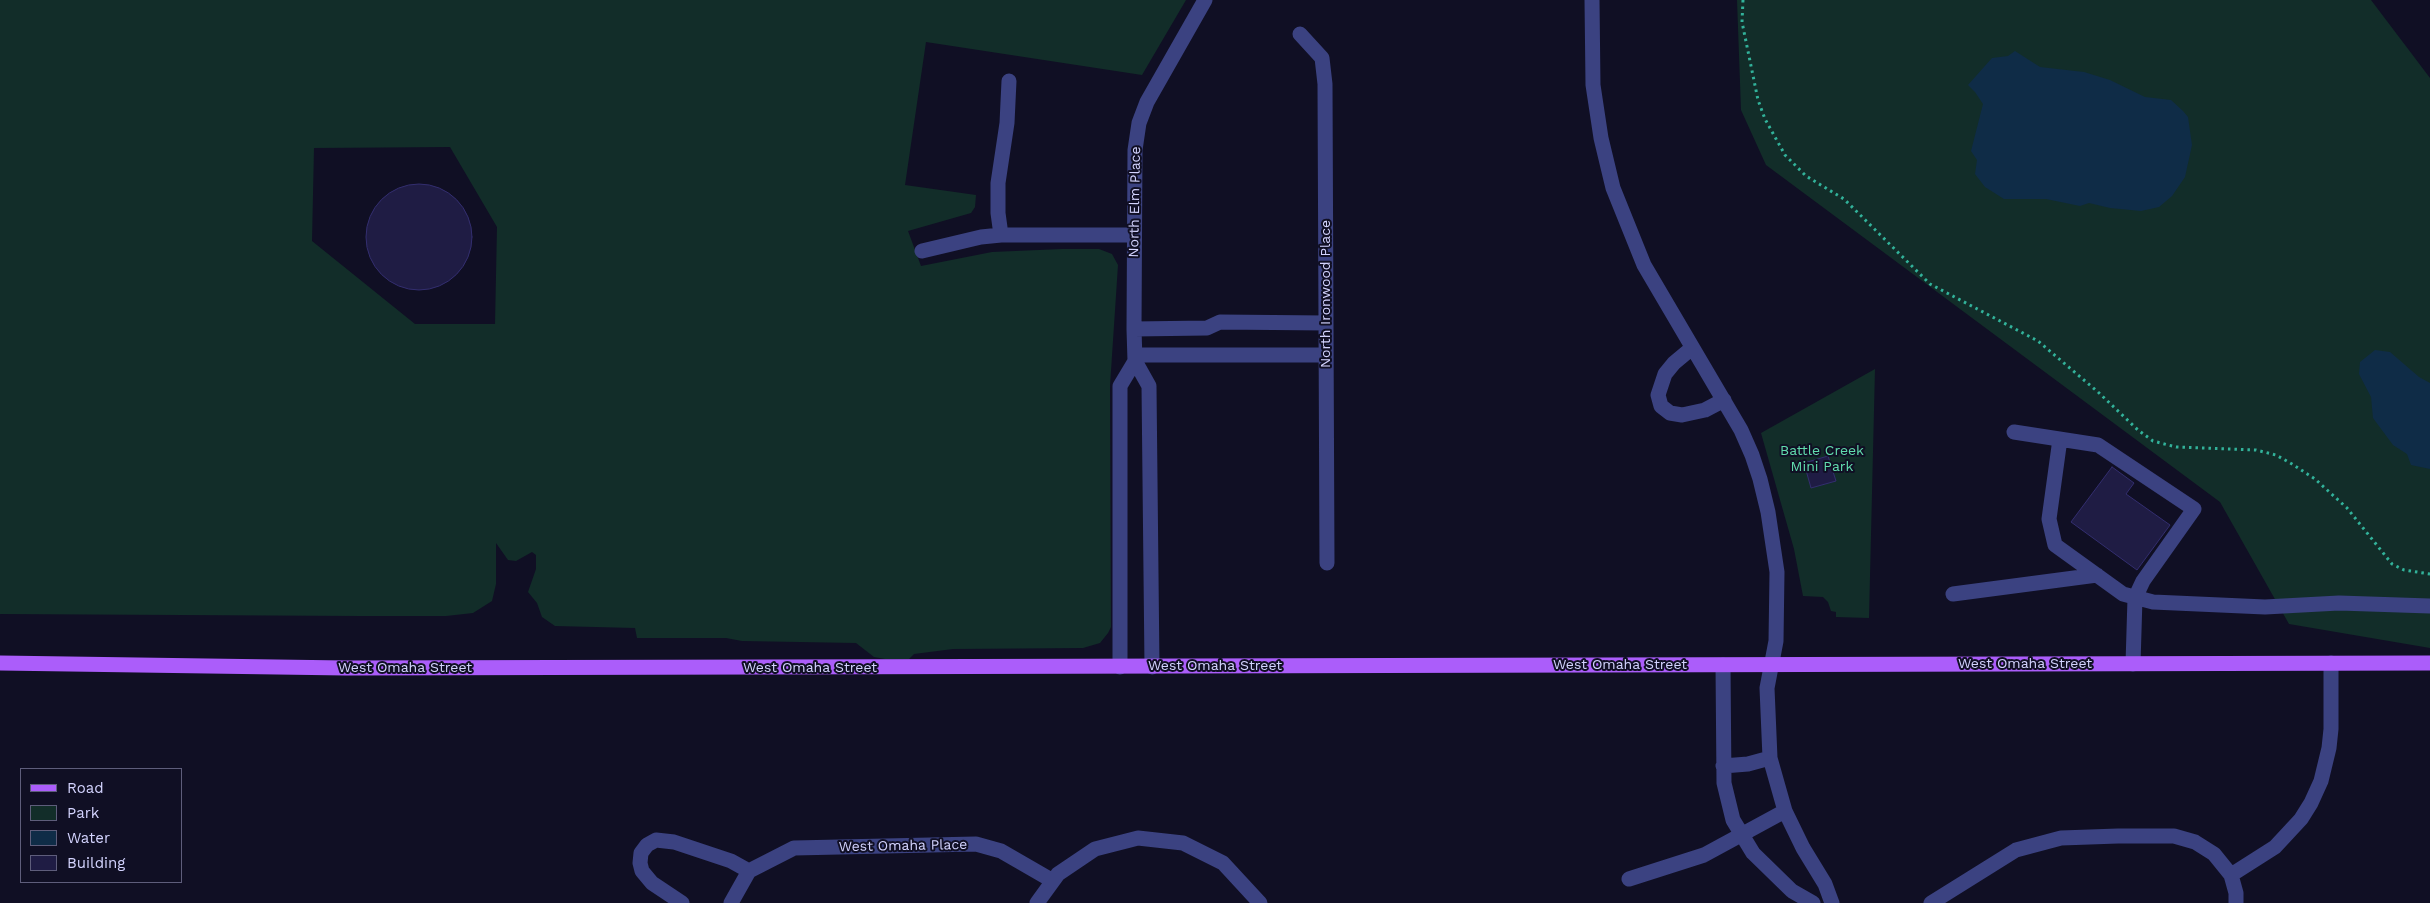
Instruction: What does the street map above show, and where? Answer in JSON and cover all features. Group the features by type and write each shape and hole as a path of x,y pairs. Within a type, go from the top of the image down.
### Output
{"main road":[{"name":"West Omaha Street","path":"0,662 346,668 2430,663"}],"street":[{"name":"North Elm Place","path":"1152,666 1149,386 1135,358 1134,158 1139,123 1159,79 1205,0"},
{"path":"1592,0 1593,85 1601,138 1609,173 1625,222 1644,265 1724,400 1752,454 1771,529 1777,572 1776,641 1768,688 1770,758 1784,811 1803,848 1826,884 1832,903"},
{"name":"North Ironwood Place","path":"1300,34 1322,58 1325,84 1326,563"},
{"path":"1001,235 998,213 998,183 1007,123 1009,81"},
{"path":"922,251 981,237 1001,235 1134,235"},
{"path":"1134,329 1207,328 1220,322 1326,323"},
{"path":"1692,348 1665,374 1658,395 1661,406 1670,413 1682,415 1705,410 1724,400"},
{"path":"1120,667 1120,386 1135,358 1326,355"},
{"path":"2014,432 2098,445 2194,509 2143,581 2135,598 2133,664"},
{"path":"2060,439 2049,519 2055,545 2123,594 2153,602 2274,607 2339,603 2430,606"},
{"path":"1953,594 2097,575"},
{"path":"2230,875 2275,847 2301,819 2311,803 2321,781 2329,748 2331,729 2331,663"},
{"path":"1723,665 1723,766 1727,800 1733,820 1753,853 1792,891 1813,903"},
{"path":"1723,766 1748,764 1770,758"},
{"path":"1630,879 1704,855 1784,811"},
{"path":"1930,903 2016,850 2061,838 2174,836 2195,842 2214,854 2230,875 2236,893 2236,903"},
{"path":"1036,903 1056,877 1095,849 1138,838 1183,843 1223,863 1260,903"},
{"path":"682,903 652,883 642,871 641,853 647,845 656,840 674,842 731,861 749,871 731,903"},
{"name":"West Omaha Place","path":"749,871 794,848 976,844 1001,851 1056,877"}],"path":[{"path":"1743,0 1742,22 1758,100 1769,126 1785,155 1806,176 1844,199 1930,284 2038,341 2098,392 2138,430 2153,441 2176,447 2256,450 2276,455 2292,464 2315,479 2347,508 2392,564 2404,570 2430,574"}],"green space":[{"path":"0,0 1186,0 1142,75 926,42 905,185 976,195 975,207 971,213 908,231 921,266 992,252 1062,249 1099,249 1112,254 1118,265 1110,386 1111,627 1100,643 1083,648 953,649 914,654 909,659 885,659 874,657 856,643 742,641 726,638 637,638 635,628 555,626 542,617 537,603 528,592 536,569 536,555 532,552 516,561 508,560 496,543 496,584 492,601 473,613 446,616 0,614","holes":["450,147 497,227 495,324 415,324 312,241 314,148"]},
{"path":"1737,0 2371,0 2430,78 2430,648 2289,624 2220,502 1766,165 1741,110"},
{"name":"Battle Creek Mini Park","path":"1875,369 1869,618 1836,617 1836,612 1831,611 1828,602 1823,597 1803,596 1794,549 1761,433"}],"water":[{"path":"2015,51 2040,67 2084,72 2110,80 2145,97 2171,100 2183,111 2188,117 2192,145 2185,177 2172,196 2159,207 2141,211 2110,208 2089,203 2080,206 2046,199 2004,199 1985,187 1975,174 1977,160 1971,151 1983,104 1968,85 1992,58 2008,56"},
{"path":"2375,350 2390,352 2419,377 2430,383 2430,469 2411,465 2407,454 2393,445 2373,418 2371,397 2359,374 2360,362"}],"building":[{"path":"419,184 439,188 457,199 468,217 472,237 468,257 457,275 439,286 419,290 399,286 381,275 370,257 366,237 370,217 381,199 399,188"},
{"path":"1828,456 1836,481 1811,488 1804,463"},
{"path":"2112,467 2134,483 2126,494 2170,525 2137,570 2071,522"}]}
